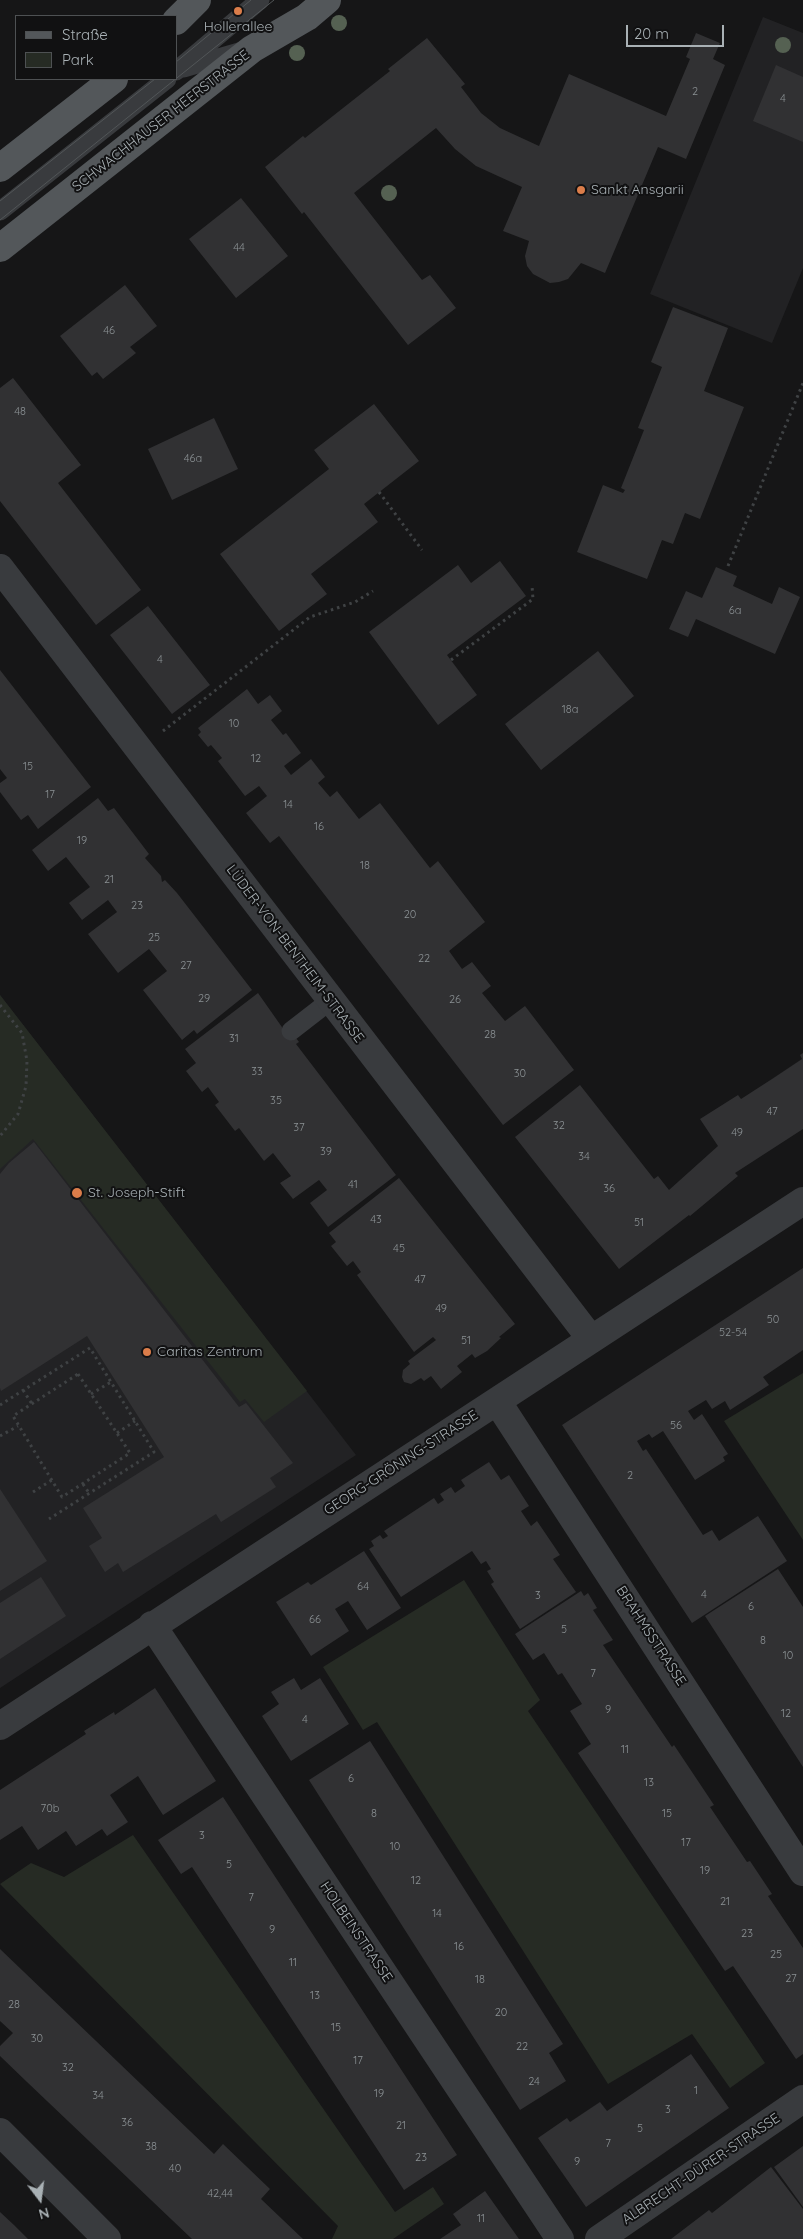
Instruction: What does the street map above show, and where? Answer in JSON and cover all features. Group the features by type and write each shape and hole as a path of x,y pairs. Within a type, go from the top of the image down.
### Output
{"main road":[{"path":"178,20 197,0"},
{"name":"SCHWACHHAUSER HEERSTRASSE","path":"0,248 252,49 307,17 327,0"},
{"path":"0,168 113,80"}],"street":[{"name":"LÜDER-VON-BENTHEIM-STRASSE","path":"0,568 591,1339"},
{"name":"GEORG-GRÖNING-STRASSE","path":"0,1726 803,1201"},
{"name":"BRAHMSSTRASSE","path":"497,1401 803,1872"},
{"name":"HOLBEINSTRASSE","path":"152,1625 560,2239"},
{"name":"ALBRECHT-DÜRER-STRASSE","path":"599,2239 803,2099"},
{"path":"0,2132 107,2239"}],"lane":[{"path":"178,70 260,0"},
{"path":"178,72 252,49"},
{"path":"0,211 165,80"},
{"path":"291,1031 331,1000"}],"path":[{"path":"728,566 803,383"},
{"path":"379,492 422,550"},
{"path":"451,660 533,599 532,586"},
{"path":"139,749 310,617 355,602 373,591"},
{"path":"0,1005 22,1033 27,1061 26,1086 18,1114 0,1136"},
{"path":"0,1405 90,1348 154,1452 49,1519"},
{"path":"78,1374 130,1453 62,1497 13,1416 32,1404 78,1374"},
{"path":"91,1394 111,1382"},
{"path":"23,1390 32,1404"},
{"path":"117,1433 135,1421"},
{"path":"0,1436 18,1426"},
{"path":"33,1492 52,1480"},
{"path":"83,1484 89,1493"}],"shaded area":[{"path":"763,17 803,33 803,268 772,343 650,294"},
{"name":"St. Joseph-Stift","path":"0,995 356,1455 0,1688"}],"green space":[{"path":"0,995 307,1391 264,1422 245,1399 240,1402 33,1139 0,1169"},
{"path":"803,1373 803,1540 724,1421"},
{"path":"464,1580 540,1700 528,1711 765,2063 730,2088 692,2034 608,2084 377,1722 363,1730 323,1667"},
{"path":"133,1835 395,2212 433,2187 444,2204 393,2239 332,2239 338,2226 0,1884 31,1863 64,1877"}],"building":[{"name":"Sankt Ansgarii","path":"696,33 720,43 713,59 725,65 686,159 658,147 605,273 581,263 568,279 559,282 550,283 533,274 527,266 525,256 529,241 503,231 522,187 476,166 455,149 436,128 354,193 422,280 430,275 456,308 408,345 304,212 302,214 265,167 390,71 388,69 427,38 465,84 461,87 481,113 500,128 539,146 569,74 666,116 690,59 686,57"},
{"path":"776,65 803,77 803,142 753,121"},
{"path":"241,198 288,256 236,298 189,239"},
{"path":"125,285 157,326 130,347 136,353 103,379 97,372 92,376 60,336"},
{"path":"673,307 728,328 704,391 744,407 700,519 685,513 673,544 662,540 647,579 577,552 603,485 623,493 625,490 621,488 644,430 638,428 662,367 651,362"},
{"path":"13,378 81,465 58,483 141,590 96,625 0,501 0,388"},
{"path":"374,404 419,461 364,504 378,522 311,574 327,594 279,631 220,554 329,469 314,450"},
{"path":"214,418 238,469 172,500 148,449"},
{"path":"500,561 526,596 447,655 477,695 438,725 369,632 458,565 471,583"},
{"path":"716,567 737,576 733,586 772,604 779,587 800,597 775,654 696,619 688,637 669,629 686,591 702,598"},
{"path":"148,606 210,685 172,714 110,635"},
{"path":"598,651 634,696 541,770 505,724"},
{"path":"0,670 91,787 38,829 28,815 21,820 0,792 0,783 7,778 0,769"},
{"path":"247,689 258,704 270,695 282,711 271,720 283,735 286,733 301,753 284,766 291,775 311,759 325,777 318,783 330,797 337,791 359,819 380,803 430,868 438,861 485,922 449,951 462,969 472,962 491,986 482,993 505,1021 525,1006 574,1070 503,1125 279,836 270,843 246,813 267,796 259,786 245,796 218,761 222,758 211,745 208,747 198,735 201,732 198,728"},
{"path":"98,798 108,811 114,808 149,854 145,858 161,876 162,882 165,880 177,893 252,990 197,1034 194,1030 182,1040 143,990 167,971 149,949 118,973 88,934 117,912 108,900 82,920 69,903 90,887 66,857 48,871 32,850"},
{"path":"258,993 284,1030 288,1027 299,1042 296,1044 396,1175 328,1227 310,1203 327,1190 319,1180 293,1199 280,1183 291,1176 273,1153 264,1161 239,1128 235,1131 215,1105 219,1102 208,1087 202,1092 186,1071 196,1063 185,1049"},
{"path":"803,1053 803,1129 735,1173 738,1176 690,1216 619,1269 515,1137 580,1085 654,1179 658,1176 669,1190 718,1146 700,1119 738,1095 741,1099 802,1059 800,1055"},
{"name":"Caritas Zentrum","path":"34,1142 239,1407 246,1403 293,1463 270,1478 276,1487 221,1522 216,1514 123,1572 118,1563 105,1572 89,1546 102,1538 83,1508 164,1457 87,1336 1,1391 0,1388 0,1174 9,1163"},
{"path":"399,1178 515,1324 499,1337 501,1338 487,1351 475,1358 472,1354 457,1366 462,1372 441,1389 431,1376 424,1381 421,1378 411,1384 404,1382 402,1377 403,1370 410,1364 408,1361 436,1340 433,1337 414,1352 357,1275 361,1272 353,1261 347,1266 331,1246 336,1242 329,1233"},
{"path":"803,1268 803,1350 763,1377 769,1385 730,1410 725,1401 712,1409 706,1400 688,1411 694,1420 702,1414 728,1454 723,1457 725,1461 695,1480 663,1431 652,1438 649,1434 637,1441 643,1451 646,1449 703,1535 712,1530 719,1541 758,1516 787,1561 692,1623 562,1425"},
{"path":"489,1462 501,1480 509,1475 529,1506 521,1511 531,1526 537,1521 560,1555 553,1559 576,1592 520,1629 491,1584 494,1582 487,1571 491,1569 486,1561 481,1564 472,1551 401,1597 369,1549 374,1546 371,1541 380,1535 383,1539 388,1536 384,1531 434,1498 438,1504 444,1500 440,1494 451,1487 455,1493 465,1486 461,1480"},
{"path":"0,1489 47,1561 0,1591"},
{"path":"364,1551 401,1608 367,1630 348,1601 335,1609 349,1631 311,1656 276,1602 308,1582 311,1585"},
{"path":"778,1569 803,1607 803,1767 705,1616"},
{"path":"41,1577 66,1616 0,1659 0,1603"},
{"path":"581,1591 584,1596 588,1593 597,1608 593,1610 613,1640 603,1645 714,1805 710,1807 747,1862 750,1861 772,1894 768,1896 803,1948 803,2054 796,2059 733,1966 725,1971 578,1753 591,1744 570,1711 582,1704 562,1673 558,1675 544,1653 533,1660 515,1634"},
{"path":"294,1678 301,1690 320,1678 349,1724 291,1761 262,1716 279,1704 271,1692"},
{"path":"155,1688 216,1781 163,1815 138,1776 110,1795 128,1822 107,1836 102,1829 76,1846 66,1831 38,1850 22,1826 0,1840 0,1790 86,1734 84,1731 114,1712 115,1715"},
{"path":"370,1741 563,2044 549,2053 566,2081 520,2110 309,1780"},
{"path":"223,1797 457,2155 404,2190 192,1867 181,1874 158,1840"},
{"path":"0,1949 214,2154 223,2144 270,2189 261,2199 303,2239 192,2239 27,2082 0,2056 0,2046 13,2033 0,2021"},
{"path":"691,2054 729,2108 586,2207 538,2138 567,2118 570,2122 600,2102 607,2111"},
{"path":"803,2146 803,2207 774,2167"},
{"path":"771,2167 803,2209 803,2239 671,2239 709,2210 712,2213"},
{"path":"485,2191 519,2239 440,2239 461,2225 453,2214"},
{"path":"0,2212 14,2225 28,2239 0,2239"}],"tram line":[{"path":"178,60 251,0"},
{"path":"178,77 274,0"},
{"path":"0,201 154,80"},
{"path":"0,220 174,80"}],"place":[{"name":"Hollerallee","path":"238,11"},
{"name":"Sankt Ansgarii","path":"581,190"},
{"name":"St. Joseph-Stift","path":"77,1193"},
{"name":"Caritas Zentrum","path":"147,1352"}]}
